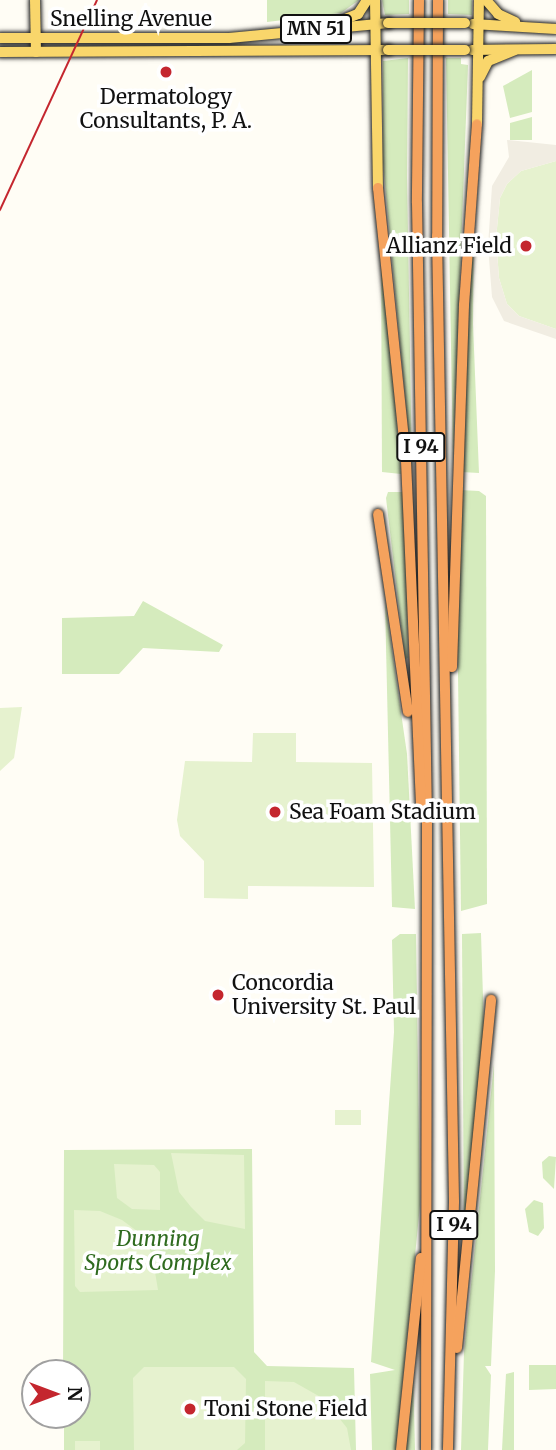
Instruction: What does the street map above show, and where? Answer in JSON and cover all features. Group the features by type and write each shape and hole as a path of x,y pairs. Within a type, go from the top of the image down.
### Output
{"highway":[{"name":"I 94","path":"419,0 417,203 428,894 426,1450"},
{"name":"I 94","path":"438,0 436,236 454,1202 449,1450"},
{"path":"448,838 455,524 477,124"},
{"path":"378,188 406,468 419,790 428,894"},
{"path":"379,514 419,790"},
{"path":"450,1407 491,1000"},
{"path":"401,1450 428,1209"}],"main road":[{"path":"35,0 36,52"},
{"path":"316,29 355,16 367,0"},
{"path":"375,0 378,188"},
{"path":"477,124 479,0"},
{"path":"486,0 498,14 526,26"},
{"name":"Snelling Avenue","path":"0,38 219,38 388,23 465,23 556,29"},
{"path":"477,95 488,61 527,47"},
{"name":"Snelling Avenue","path":"0,52 556,48"}],"green space":[{"path":"267,0 359,0 341,13 267,22"},
{"path":"382,0 409,0 409,14 385,15"},
{"path":"448,0 472,0 472,15 448,14"},
{"path":"408,58 407,177 412,470 383,163 383,61"},
{"path":"446,58 461,58 461,64 468,65 453,461"},
{"path":"532,70 532,112 510,118 503,86"},
{"path":"532,117 532,140 510,140 510,123"},
{"name":"Allianz Field","path":"556,161 556,329 519,316 507,304 499,278 496,238 500,198 507,184 521,171"},
{"path":"474,213 473,324 479,473 461,472"},
{"path":"382,245 401,474 382,472"},
{"path":"460,490 479,491 486,496 487,904 461,911 457,595"},
{"path":"388,492 405,492 408,658 405,659 386,498"},
{"path":"143,601 223,645 219,652 143,648 119,674 62,674 62,618 134,616"},
{"path":"385,602 407,754 415,909 392,907"},
{"path":"22,707 14,758 0,771 0,708"},
{"name":"Sea Foam Stadium","path":"253,733 296,733 296,762 372,763 374,887 248,886 248,899 204,898 204,861 180,836 177,820 185,761 252,762"},
{"path":"481,933 484,1030 464,1235 462,934"},
{"path":"400,934 416,934 420,1205 396,1450 372,1450 370,1374 395,1370 371,1362 394,1032 392,940"},
{"path":"494,1064 495,1271 491,1366 485,1366 491,1375 488,1450 461,1450 464,1352"},
{"path":"335,1110 361,1110 361,1125 335,1125"},
{"name":"Dunning Sports Complex","path":"252,1149 254,1352 267,1366 354,1368 356,1450 64,1450 64,1429 91,1429 91,1359 63,1359 64,1150"},
{"path":"171,1153 244,1155 245,1229 205,1221 191,1207 179,1192"},
{"path":"549,1156 556,1157 554,1189 543,1178 542,1162"},
{"path":"114,1164 154,1165 160,1172 160,1210 132,1209 117,1198"},
{"path":"534,1200 543,1203 544,1228 538,1236 529,1232 525,1209"},
{"path":"74,1210 100,1211 122,1220 141,1234 152,1254 158,1290 80,1292 75,1286"},
{"path":"529,1365 556,1365 556,1389 529,1390"},
{"name":"Toni Stone Field","path":"144,1367 234,1367 246,1379 245,1443 237,1450 134,1450 133,1378"},
{"path":"413,1369 415,1450 405,1450"},
{"path":"514,1372 514,1450 502,1450 506,1374"},
{"path":"265,1381 294,1382 324,1399 347,1428 351,1450 265,1450"},
{"path":"75,1441 100,1441 100,1450 75,1450"}],"shaded area":[{"path":"507,140 556,145 556,161 521,171 507,184 500,198 496,238 499,278 507,304 519,316 556,329 556,339 504,321 492,297 488,246 492,186 509,157"}],"railway":[{"path":"0,210 97,0"}],"place":[{"name":"Dermatology Consultants, P. A.","path":"166,72"},
{"name":"Allianz Field","path":"526,246"},
{"name":"Sea Foam Stadium","path":"275,812"},
{"name":"Concordia University St. Paul","path":"218,995"},
{"name":"Toni Stone Field","path":"190,1409"}]}
